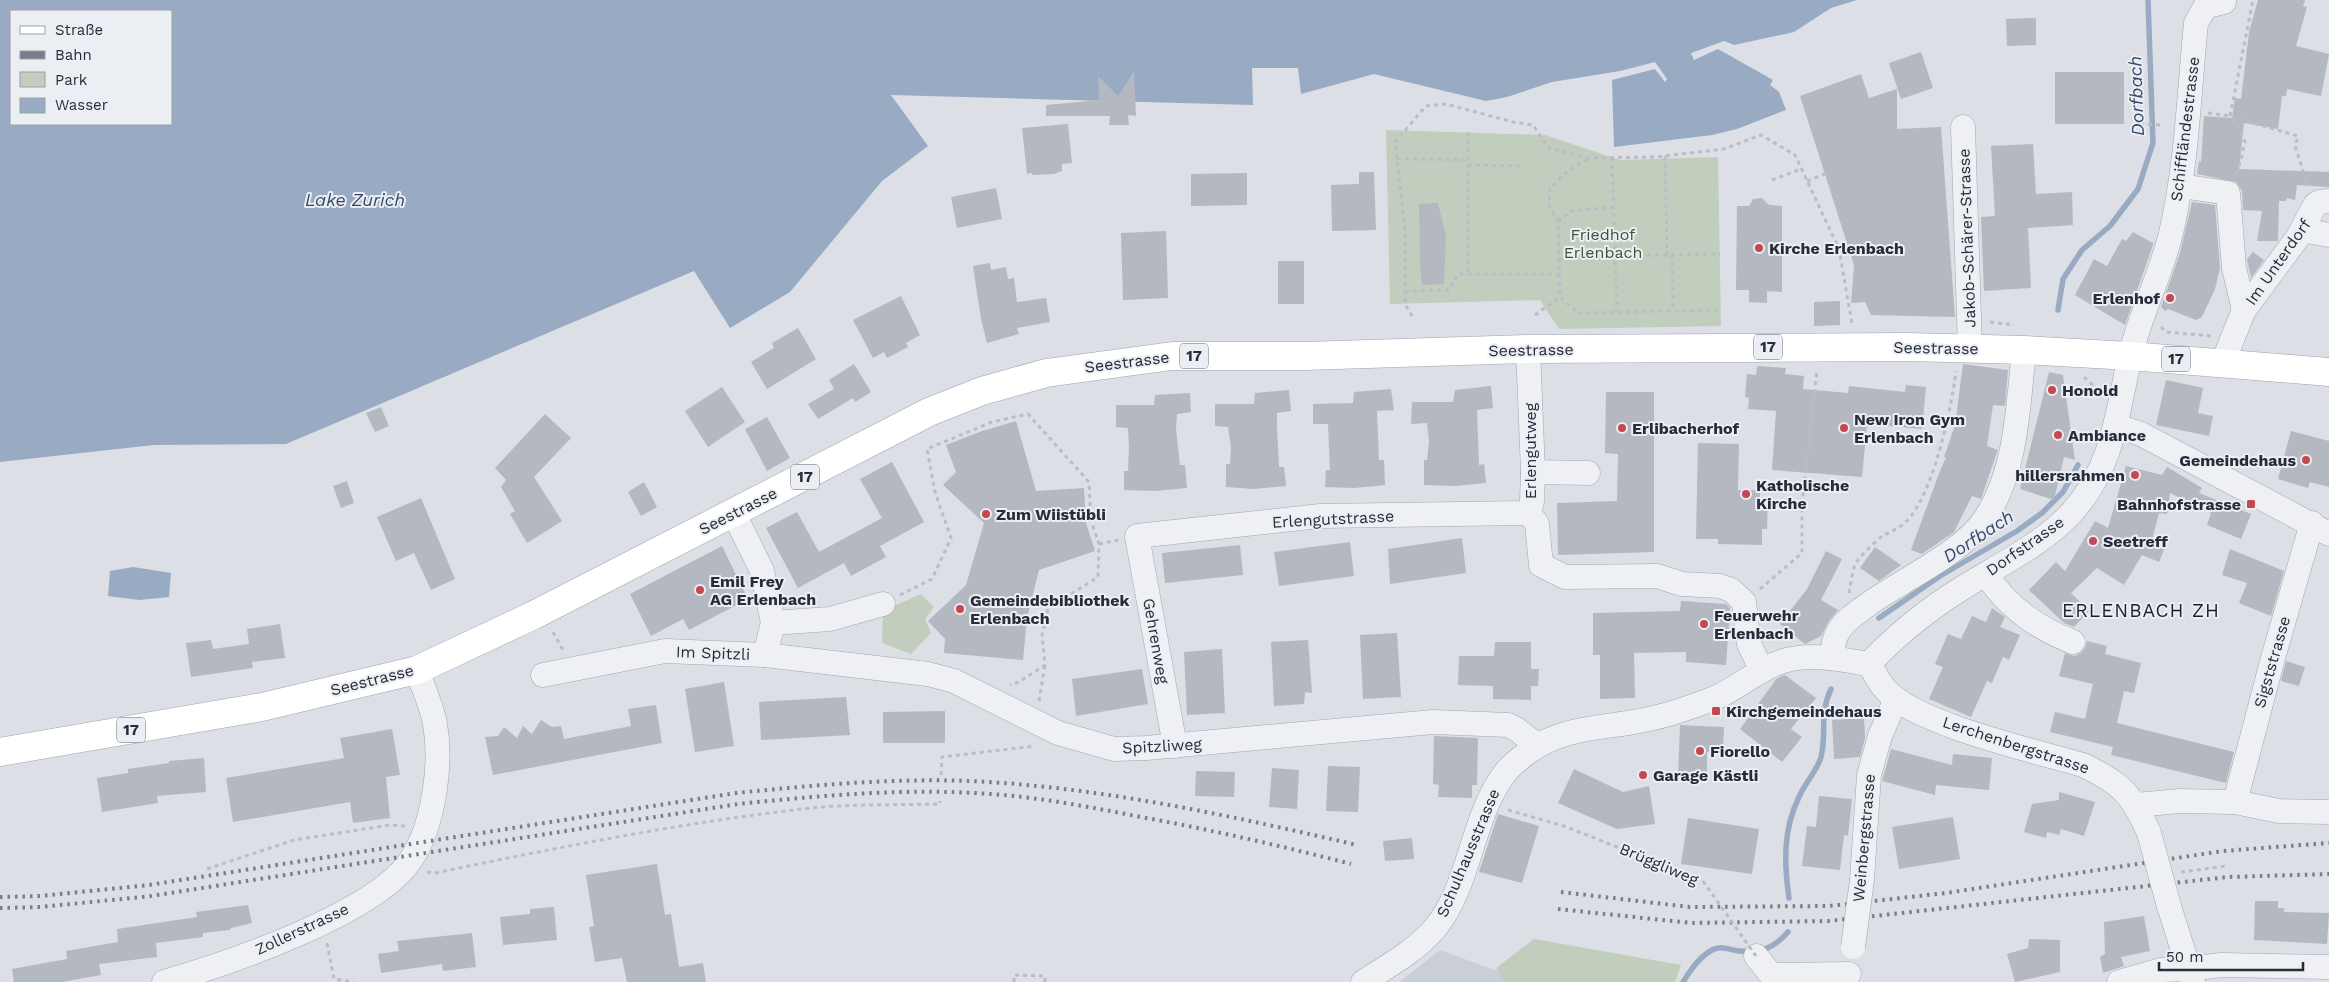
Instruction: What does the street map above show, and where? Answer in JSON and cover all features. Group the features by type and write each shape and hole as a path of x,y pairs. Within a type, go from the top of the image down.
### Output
{"main road":[{"name":"Seestrasse","path":"0,752 262,707 417,670 542,611 734,514 929,412 982,391 1046,373 1172,356 1305,356 1528,349 1820,347 2024,350 2130,356 2221,349 2329,372"}],"street":[{"name":"Schiffländestrasse","path":"2130,356 2170,235 2181,186 2196,23 2205,7 2224,2"},
{"name":"Jakob-Schärer-Strasse","path":"1963,127 1964,349"},
{"path":"2181,186 2228,193"},
{"name":"Im Unterdorf","path":"2228,193 2234,268 2244,310"},
{"name":"Im Unterdorf","path":"2221,349 2244,310 2322,203"},
{"path":"2302,230 2329,235"},
{"name":"Erlengutweg","path":"1528,349 1532,472 1532,501 1529,513 1537,524 1541,565 1565,577 1657,576 1682,584 1720,586 1731,590 1744,602"},
{"path":"1832,658 1835,638 1843,625 1872,601 1963,543 1984,520 2003,484 2012,449 2024,350"},
{"name":"Dorfstrasse","path":"1869,664 1918,619 1940,602 2040,540 2074,510 2098,473 2116,426 2130,356"},
{"path":"2116,426 2141,434 2320,528"},
{"path":"1532,472 1588,473"},
{"name":"Erlengutstrasse","path":"1137,536 1320,516 1529,513"},
{"name":"Im Spitzli","path":"543,676 666,651 765,656 773,623 762,571 734,514"},
{"name":"Sigststrasse","path":"2235,802 2287,609 2320,528"},
{"name":"Gehrenweg","path":"1137,536 1176,746"},
{"path":"1986,574 2007,602 2049,633 2073,642"},
{"path":"1744,602 1749,644 1762,671"},
{"path":"773,623 830,619 883,604"},
{"name":"Spitzliweg","path":"765,656 928,674 954,681 1058,733 1114,748 1176,746 1433,722 1508,725 1537,745"},
{"name":"Schulhausstrasse","path":"1364,982 1398,959 1436,928 1449,906 1488,804 1506,772 1537,745 1565,732 1587,727 1648,719 1711,700 1762,671 1791,659 1832,658 1869,664"},
{"name":"Lerchenbergstrasse","path":"1869,664 1886,690 1912,709 1956,727 2083,765 2116,783 2128,793 2136,805 2149,833 2191,976"},
{"name":"Zollerstrasse","path":"164,982 214,968 323,923 386,886 412,858 425,828 436,772 435,724 417,670"},
{"name":"Weinbergstrasse","path":"1849,978 1862,880 1869,775 1880,736 1896,698"},
{"path":"2136,805 2180,801 2235,802 2278,812 2329,812"},
{"path":"1756,956 1771,975 1849,978"},
{"path":"2119,982 2161,970 2191,976 2220,965 2329,967"}],"path":[{"path":"2228,193 2233,188 2242,162 2245,142 2231,117 2253,0"},
{"path":"1412,316 1405,304 1405,230 1395,142 1426,106 1446,104 1513,122 1533,125 1549,148 1589,158 1665,156 1724,149 1762,135 1795,155 1839,249 1856,347"},
{"name":"Im Unterdorf","path":"2188,112 2231,117 2298,136 2295,146 2322,203"},
{"path":"2140,124 2162,125"},
{"path":"1468,132 1468,274"},
{"path":"1665,156 1667,255"},
{"path":"1612,157 1617,312"},
{"path":"1589,158 1568,171 1550,188 1549,206 1558,222 1560,297 1578,313 1721,310"},
{"path":"1397,159 1468,160"},
{"path":"1468,166 1523,166"},
{"path":"1772,180 1801,169"},
{"path":"1807,181 1825,174"},
{"path":"1558,222 1571,211 1614,207"},
{"path":"1559,259 1720,254"},
{"path":"1672,255 1673,310"},
{"path":"1405,291 1449,290 1458,274 1559,274"},
{"path":"1535,315 1560,297"},
{"path":"2166,332 2221,349"},
{"path":"1744,602 1802,553 1802,505 1820,347"},
{"path":"1843,625 1856,563 1881,538 1898,530 1911,516 1921,499 1934,466 1964,349"},
{"path":"883,604 932,579 951,538 935,492 927,449 992,422 1028,414 1089,482 1091,520 1099,544 1098,577 1048,608 1042,634 1045,665 1036,722"},
{"path":"542,611 573,670"},
{"path":"984,695 1019,682 1045,665"},
{"path":"941,775 942,756 1039,745 1058,733"},
{"path":"401,870 435,873 582,843 813,808 940,804 940,801"},
{"name":"Brüggliweg","path":"1488,804 1564,826 1703,881 1756,956"},
{"path":"207,869 294,840 390,825 425,828"},
{"path":"2160,874 2227,866"},
{"path":"323,923 334,979 354,982"},
{"path":"1014,982 1014,976 1045,976 1045,982"}],"shaded area":[{"path":"1440,950 1527,982 1399,982"}],"green space":[{"name":"Friedhof Erlenbach","path":"1386,130 1545,135 1620,160 1718,157 1721,326 1559,329 1540,300 1390,304"},
{"path":"921,594 934,607 925,619 931,633 911,654 882,643 883,611"},
{"path":"1534,939 1681,965 1675,982 1505,982 1496,968"}],"water":[{"name":"Lake Zurich","path":"0,0 1857,0 1831,8 1794,32 1734,45 1724,41 1691,53 1694,60 1718,49 1773,80 1770,85 1779,92 1786,110 1737,129 1712,135 1614,147 1612,80 1655,69 1665,82 1667,79 1655,62 1620,71 1552,82 1507,97 1486,101 1374,74 1301,94 1298,68 1252,68 1253,105 891,95 928,146 882,181 790,292 730,328 694,271 286,444 154,445 0,462"},
{"path":"133,567 171,573 169,597 139,600 108,596 110,571"}],"building":[{"path":"2258,0 2305,0 2303,6 2307,7 2296,46 2329,54 2321,96 2287,89 2286,96 2282,96 2278,129 2244,123 2239,169 2329,172 2329,187 2297,185 2295,200 2287,198 2286,201 2279,201 2278,241 2257,241 2262,211 2243,210 2242,191 2236,182 2197,174 2199,161 2201,162 2204,116 2232,118 2235,98 2241,99 2249,32"},
{"path":"2036,18 2036,45 2007,46 2006,19"},
{"path":"1921,52 1933,88 1901,99 1889,63"},
{"path":"1134,71 1136,116 1128,115 1129,125 1109,125 1110,116 1046,116 1046,105 1099,100 1098,76 1118,96"},
{"path":"2055,72 2124,72 2124,124 2055,124"},
{"path":"1861,74 1869,98 1897,89 1897,129 1941,127 1955,317 1871,315 1865,302 1851,303 1854,265 1800,96"},
{"path":"1068,124 1072,163 1062,164 1062,171 1054,174 1027,174 1022,128"},
{"path":"2033,144 2036,194 2072,192 2073,225 2028,228 2031,288 1984,291 1981,217 1995,216 1991,146"},
{"path":"1359,172 1374,172 1376,230 1332,231 1331,185 1359,184"},
{"path":"1247,173 1247,205 1191,206 1191,174"},
{"path":"996,188 1002,219 957,228 951,197"},
{"name":"Kirche Erlenbach","path":"1762,198 1769,205 1782,206 1782,292 1767,291 1767,303 1749,302 1749,290 1736,290 1737,206 1749,206 1753,199"},
{"path":"2192,202 2215,205 2220,268 2215,289 2202,317 2196,320 2168,309 2165,311 2161,307 2180,253"},
{"path":"1438,203 1446,236 1444,284 1422,285 1419,204"},
{"path":"1166,231 1168,298 1123,300 1121,233"},
{"path":"2133,232 2153,243 2153,245 2125,325 2075,295 2094,259 2107,266 2122,239 2126,241"},
{"path":"2253,252 2264,260 2251,278 2247,259"},
{"path":"1278,261 1304,261 1304,304 1278,304"},
{"path":"990,263 991,270 1006,267 1008,279 1014,278 1017,302 1046,298 1050,322 1017,328 1019,334 987,343 981,319 973,266"},
{"path":"901,296 920,335 906,343 908,347 887,358 884,352 873,358 853,320"},
{"path":"1840,301 1840,325 1814,326 1814,302"},
{"path":"798,328 816,359 767,389 751,362 774,348 772,343"},
{"path":"854,364 871,392 855,402 853,398 818,419 808,404 834,389 829,380"},
{"path":"1963,364 2008,370 2005,406 1993,405 1987,446 1998,450 1981,499 1972,496 1954,532 1922,554 1911,550 1946,457 1944,457 1955,425"},
{"path":"1757,366 1786,368 1785,374 1804,376 1803,389 1848,393 1849,386 1905,392 1906,385 1926,387 1922,429 1867,424 1862,477 1772,470 1776,411 1748,409 1749,398 1745,397 1747,374 1756,375"},
{"path":"2049,372 2063,375 2075,460 2064,457 2054,500 2020,489"},
{"path":"2166,380 2203,388 2198,413 2213,416 2209,436 2156,425"},
{"path":"1491,386 1493,408 1477,410 1479,465 1484,464 1486,483 1455,486 1424,485 1424,460 1427,460 1429,442 1427,423 1411,424 1412,402 1453,402 1455,390"},
{"path":"722,387 745,422 708,447 685,411"},
{"path":"1391,389 1394,410 1377,411 1379,460 1384,460 1385,485 1354,488 1325,487 1326,470 1330,470 1328,424 1313,424 1313,404 1353,403 1354,392"},
{"path":"1289,390 1291,411 1277,413 1279,467 1284,467 1286,486 1254,489 1226,487 1226,464 1230,464 1231,448 1228,427 1215,426 1215,404 1254,404 1255,393"},
{"path":"1606,392 1654,392 1654,552 1558,555 1557,503 1617,501 1618,454 1605,453"},
{"path":"1190,393 1191,412 1177,414 1176,429 1180,465 1185,465 1187,488 1155,491 1124,490 1124,471 1128,471 1128,428 1116,427 1116,405 1154,405 1155,395"},
{"path":"381,407 389,426 375,432 366,413"},
{"path":"545,414 571,438 534,477 562,521 527,543 510,514 515,511 501,487 506,480 495,468"},
{"path":"767,417 790,458 767,471 745,429"},
{"path":"1016,421 1036,491 1084,488 1086,523 1095,551 1039,570 1027,618 1023,660 944,653 945,639 928,621 966,585 984,523 943,485 956,472 946,445 982,431"},
{"name":"Gemeindehaus","path":"2291,431 2329,441 2329,487 2310,482 2308,488 2278,479"},
{"name":"Katholische Kirche","path":"1698,443 1739,444 1738,490 1760,490 1760,499 1768,499 1767,529 1762,529 1762,545 1718,544 1718,539 1696,539"},
{"path":"892,462 924,522 880,546 886,557 851,576 844,563 798,588 766,528 797,512 819,552 882,518 860,479"},
{"path":"2126,466 2162,475 2167,467 2202,488 2199,493 2251,514 2241,539 2207,525 2211,513 2170,493 2167,514 2159,513 2152,540 2165,547 2159,562 2142,555 2124,585 2097,568 2071,593 2089,611 2074,627 2064,623 2029,590 2056,562 2065,571 2095,521 2108,528"},
{"path":"347,481 354,503 341,508 333,486"},
{"path":"644,482 657,507 641,516 628,492"},
{"path":"421,498 455,579 431,590 414,553 396,561 377,517"},
{"path":"1462,538 1466,573 1390,584 1388,549"},
{"path":"1350,542 1354,576 1279,586 1274,552"},
{"path":"1240,545 1243,575 1165,583 1162,553"},
{"path":"722,546 748,599 689,630 683,619 651,636 630,594"},
{"path":"1875,547 1901,565 1879,581 1860,568"},
{"path":"2230,549 2284,571 2271,616 2239,603 2247,583 2222,575"},
{"path":"1826,551 1842,559 1821,600 1838,610 1829,621 1821,636 1805,644 1780,624 1807,589"},
{"path":"1681,601 1726,604 1730,608 1726,665 1686,662 1686,652 1634,653 1635,698 1600,699 1600,655 1593,655 1593,613 1680,611"},
{"path":"1992,608 2005,617 2000,627 2020,635 2009,660 2003,657 1992,683 1987,681 1971,717 1929,699 1943,667 1935,664 1948,634 1961,639 1972,616 1986,622"},
{"path":"280,624 285,658 252,662 253,668 191,677 186,643 211,640 213,649 249,644 247,629"},
{"path":"1397,633 1401,697 1363,699 1360,635"},
{"path":"1308,640 1312,693 1305,692 1304,704 1274,706 1271,642"},
{"path":"2087,641 2107,646 2105,654 2141,663 2134,693 2124,691 2117,723 2234,752 2226,783 2111,755 2113,747 2050,732 2055,712 2085,719 2093,684 2059,676 2065,653 2074,656 2081,653"},
{"path":"1495,642 1531,642 1531,669 1539,669 1538,686 1531,686 1531,700 1493,699 1493,686 1458,685 1459,656 1494,656"},
{"path":"1222,649 1225,713 1187,715 1184,652"},
{"path":"2286,661 2305,667 2299,686 2281,681"},
{"path":"1142,669 1148,704 1076,716 1072,679"},
{"path":"1785,675 1816,698 1791,729 1802,737 1782,762 1740,729 1777,678"},
{"path":"724,682 734,746 695,752 685,689"},
{"path":"846,697 850,735 761,740 759,702"},
{"path":"656,705 662,743 493,775 485,737 498,736 504,727 517,738 523,726 532,734 541,720 552,727 561,726 564,739 631,726 628,709"},
{"path":"945,711 945,743 883,743 883,712"},
{"path":"1864,718 1865,738 1860,757 1834,759 1832,720"},
{"path":"1680,725 1724,727 1723,753 1707,752 1707,777 1678,776"},
{"path":"392,729 400,775 386,777 390,818 353,823 350,802 233,822 226,778 344,758 340,738"},
{"path":"1434,736 1478,738 1477,785 1472,785 1472,798 1438,797 1439,785 1433,784"},
{"path":"1891,749 1952,765 1953,754 1992,758 1989,790 1936,785 1935,795 1882,781"},
{"path":"204,758 206,792 157,796 158,803 102,812 97,778 128,773 128,769 169,763 169,761"},
{"path":"1328,766 1360,767 1358,812 1326,811"},
{"path":"1272,768 1299,770 1297,809 1269,807"},
{"path":"1574,769 1623,792 1649,786 1655,824 1617,829 1558,803"},
{"path":"1196,771 1235,772 1234,797 1195,796"},
{"path":"2059,792 2095,802 2084,836 2061,829 2059,835 2047,832 2046,838 2024,832 2032,804 2059,800"},
{"path":"1819,796 1852,799 1848,836 1844,835 1840,870 1802,866 1807,826 1816,827"},
{"path":"1498,814 1539,826 1522,883 1479,872"},
{"path":"1953,817 1960,859 1899,869 1892,827"},
{"path":"1688,818 1759,829 1752,874 1681,864"},
{"path":"1412,838 1414,859 1385,861 1383,841"},
{"path":"657,864 665,915 671,914 679,967 703,963 706,982 627,982 622,958 595,962 589,927 594,926 586,875"},
{"path":"2255,901 2278,901 2278,908 2284,908 2284,912 2329,913 2327,944 2254,940"},
{"path":"248,905 252,923 231,928 230,930 203,933 203,937 156,943 157,957 99,964 101,975 62,982 14,982 12,969 67,959 66,951 118,942 117,929 197,917 196,912"},
{"path":"554,907 557,940 503,945 500,917 530,914 530,909"},
{"path":"2144,916 2150,951 2121,957 2124,966 2103,973 2100,957 2105,954 2104,922"},
{"path":"472,933 476,967 443,971 442,964 381,973 378,954 399,951 397,941"},
{"path":"2029,939 2060,940 2060,972 2015,982 2007,954 2028,948"}],"waterway":[{"name":"Dorfbach","path":"2058,310 2063,279 2082,250 2110,226 2138,189 2153,143 2148,0"},
{"name":"Dorfbach","path":"1879,618 1940,576 2017,531 2042,513 2063,492 2078,465"},
{"name":"Dorfbach","path":"1789,898 1786,872 1787,834 1799,797 1821,757 1825,707 1831,689"},
{"name":"Dorfbach","path":"1683,982 1699,960 1712,950 1722,948 1739,951 1766,949 1788,932"}],"railway":[{"path":"0,897 41,896 149,885 736,793 870,782 937,780 1048,787 1181,807 1357,845"},
{"path":"0,908 41,907 151,896 738,804 870,793 970,793 1055,801 1220,833 1351,864"},
{"path":"1561,892 1690,907 1829,906 1946,893 2223,851 2329,843"},
{"path":"1558,909 1691,923 1829,921 2228,877 2329,874"}],"place":[{"name":"Kirche Erlenbach","path":"1759,248"},
{"name":"Erlenhof","path":"2170,298"},
{"name":"Honold","path":"2052,390"},
{"name":"Erlibacherhof","path":"1622,428"},
{"name":"New Iron Gym Erlenbach","path":"1844,428"},
{"name":"Ambiance","path":"2058,435"},
{"name":"Gemeindehaus","path":"2306,460"},
{"name":"hillersrahmen","path":"2135,475"},
{"name":"Katholische Kirche","path":"1746,494"},
{"name":"Bahnhofstrasse","path":"2251,504"},
{"name":"Zum Wiistübli","path":"986,514"},
{"name":"Seetreff","path":"2093,541"},
{"name":"Emil Frey AG Erlenbach","path":"700,590"},
{"name":"Gemeindebibliothek Erlenbach","path":"960,609"},
{"name":"Feuerwehr Erlenbach","path":"1704,624"},
{"name":"Kirchgemeindehaus","path":"1716,711"},
{"name":"Fiorello","path":"1700,751"},
{"name":"Garage Kästli","path":"1643,775"}],"district":[{"name":"ERLENBACH ZH","path":"2141,610"}]}
